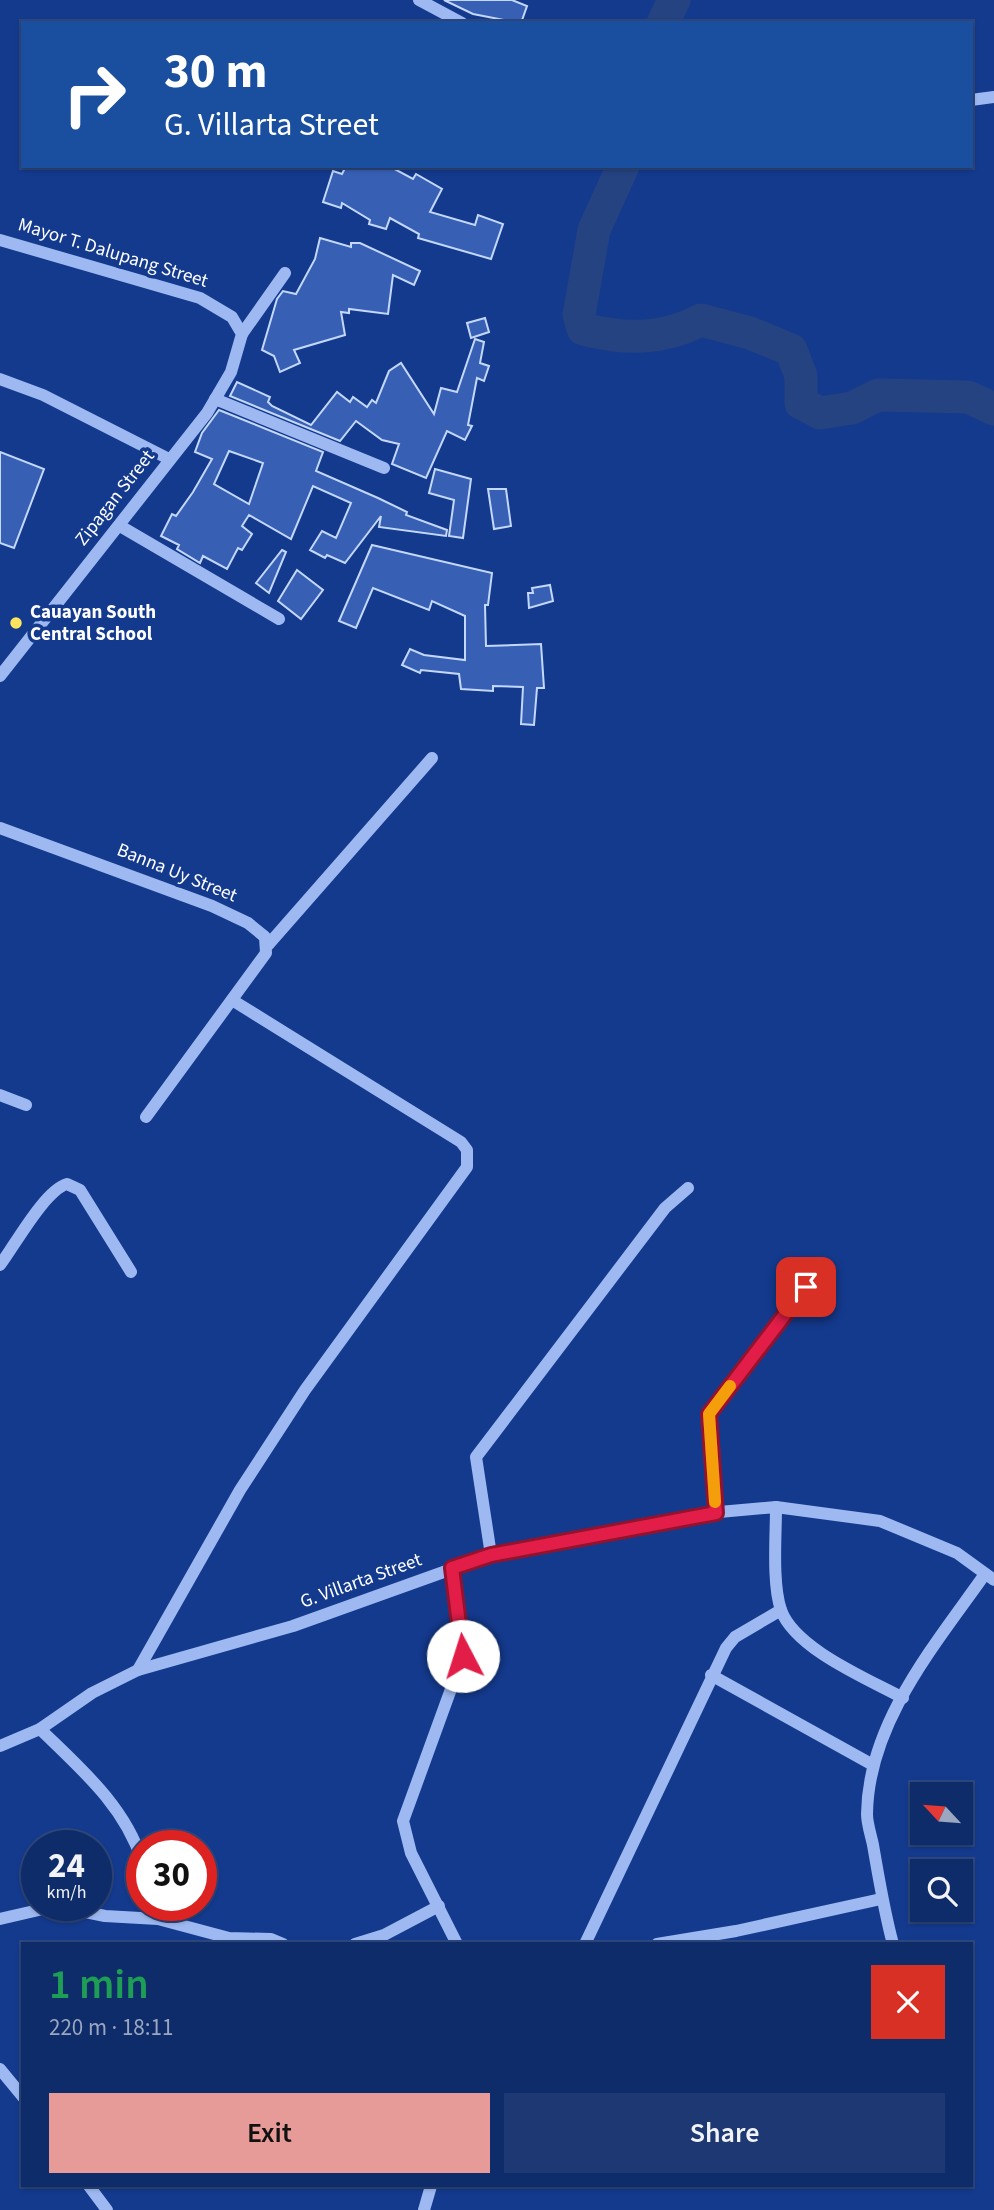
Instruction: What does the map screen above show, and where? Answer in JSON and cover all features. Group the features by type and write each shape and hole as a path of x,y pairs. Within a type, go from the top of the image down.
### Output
{"street":[{"path":"419,0 458,21"},
{"path":"973,100 994,97"},
{"name":"Mayor T. Dalupang Street","path":"0,240 200,298 232,317 242,334"},
{"name":"Zipagan Street","path":"0,676 120,526 215,399 231,372 242,334 285,273"},
{"path":"0,379 43,394 169,460"},
{"path":"215,399 384,468"},
{"path":"120,526 279,619"},
{"path":"146,1117 266,953 268,945 432,758"},
{"name":"Banna Uy Street","path":"0,828 212,906 247,923 265,937 268,945"},
{"path":"138,1670 240,1490 305,1390 467,1167 469,1158 461,1142 232,1000"},
{"path":"0,1095 26,1105"},
{"path":"0,1265 48,1198 59,1186 67,1184 80,1190 131,1272"},
{"path":"491,1555 476,1457 665,1208 688,1188"},
{"path":"716,1513 709,1414 806,1287"},
{"path":"776,1507 781,1610 804,1640 903,1698"},
{"name":"G. Villarta Street","path":"0,1746 40,1729 92,1693 138,1670 293,1626 491,1555 716,1513 776,1507 880,1521 957,1553 990,1577"},
{"path":"452,1568 463,1656 403,1821 411,1853 456,1942"},
{"path":"892,1942 881,1899 867,1817 873,1765 889,1722 903,1698 990,1577"},
{"path":"586,1942 711,1675 735,1637 781,1610"},
{"path":"711,1675 873,1765"},
{"path":"40,1729 101,1788 130,1830"},
{"path":"669,1942 736,1931 881,1899"},
{"path":"0,1919 56,1906 105,1916 126,1917"},
{"path":"361,1942 384,1935 439,1906"},
{"path":"165,1921 229,1938 271,1939 278,1942"},
{"path":"0,2069 21,2095"},
{"path":"90,2187 107,2210"},
{"path":"424,2210 430,2187"}],"building":[{"path":"444,0 512,0 527,6 522,21 504,21 473,14"},
{"path":"345,168 393,168 413,179 416,174 442,189 430,212 475,225 478,215 503,224 491,259 418,238 419,234 390,218 386,229 369,224 370,220 342,203 341,208 323,202 333,171 342,174"},
{"path":"320,238 351,247 351,243 360,243 420,271 414,285 393,275 388,314 349,309 349,313 341,312 345,335 294,350 300,363 280,372 274,356 262,350 277,299 283,291 296,294 315,259"},
{"path":"485,318 489,332 471,338 467,323"},
{"path":"475,339 484,342 480,363 489,366 484,381 477,378 468,425 472,426 465,440 447,431 426,478 392,464 399,444 382,440 356,421 340,441 230,396 237,382 270,397 268,402 272,406 311,425 337,392 350,402 353,397 367,407 372,400 376,403 389,371 401,363 434,414 441,388 457,392"},
{"path":"219,410 323,452 316,471 407,512 406,515 447,530 446,536 379,527 381,516 345,563 327,555 325,558 310,550 322,531 336,538 351,503 313,486 291,539 249,515 242,526 252,534 242,550 238,548 227,569 203,556 200,563 177,549 179,545 161,536 172,514 176,516 212,459 195,452 202,433","holes":["229,451 263,463 249,504 214,484"]},
{"path":"0,452 44,469 14,548 0,543"},
{"path":"435,469 471,479 463,538 449,536 454,500 429,493"},
{"path":"488,489 506,489 511,526 494,529"},
{"path":"372,545 492,573 488,605 485,605 486,646 541,644 544,688 537,688 534,725 521,724 523,687 493,686 493,691 461,689 459,674 421,670 420,673 402,665 410,649 424,655 465,660 465,616 432,601 429,610 373,588 356,628 339,621"},
{"path":"282,550 286,552 269,593 256,583"},
{"path":"297,570 323,590 301,619 278,601"},
{"path":"550,585 553,601 529,608 528,593 533,593 532,588"}],"waterway":[{"path":"664,21 674,0"},
{"path":"622,168 594,230 579,315 583,329 614,335 658,335 701,320 750,333 791,350 801,376 801,403 820,413 852,408 878,395 968,397 994,409"}],"slow traffic":[{"path":"715,1502 709,1414 730,1386"}],"place":[{"name":"Cauayan South Central School","path":"16,623"}],"route":[{"path":"463,1656 464,1641 452,1568 491,1555 716,1513 709,1414 806,1287"}]}
